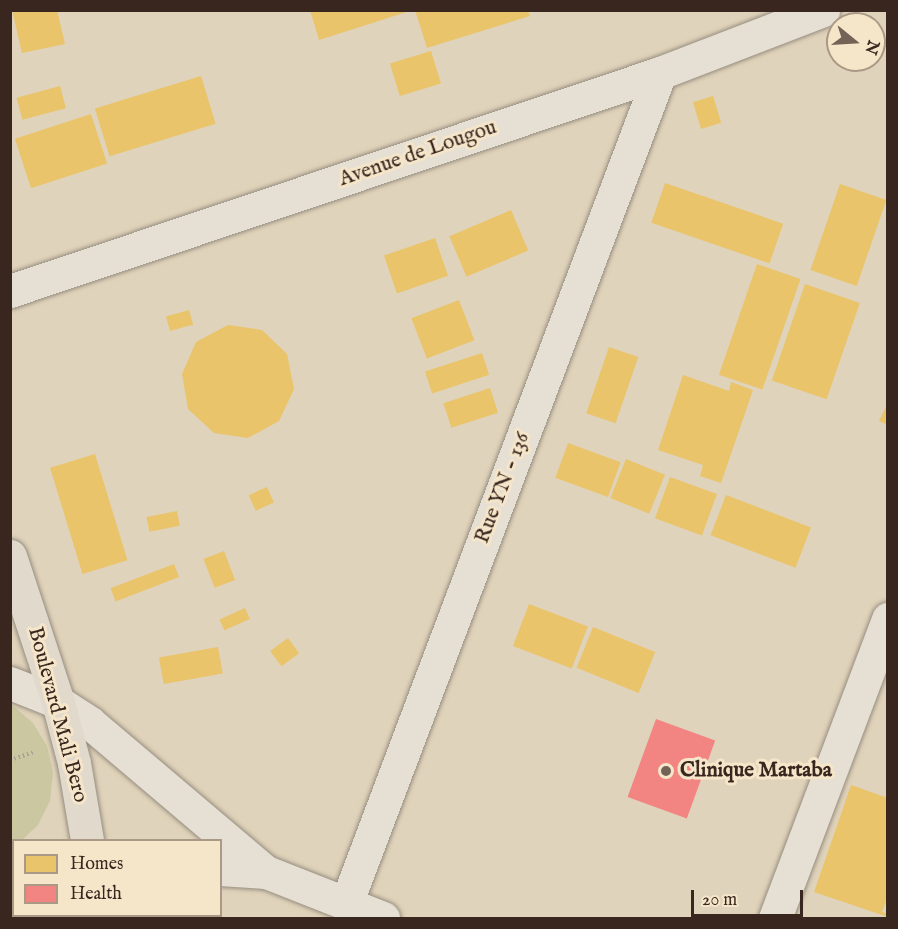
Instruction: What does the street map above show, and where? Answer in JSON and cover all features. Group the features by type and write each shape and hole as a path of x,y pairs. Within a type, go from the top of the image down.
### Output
{"main road":[{"name":"Boulevard Mali Bero","path":"10,556 58,702 74,764 87,839"}],"street":[{"name":"Avenue de Lougou","path":"10,291 660,73 823,10"},
{"name":"Rue YN - 136","path":"346,904 660,73"},
{"path":"775,918 888,619"},
{"path":"10,683 58,702 90,723 266,872"},
{"path":"222,869 266,872 383,918"},
{"path":"10,918 21,918"}],"shaded area":[{"path":"11,704 33,723 47,746 53,773 50,801 38,825 23,839 12,839 11,848"}],"building: Homes":[{"path":"12,10 57,10 65,44 22,53"},
{"path":"310,10 410,10 410,11 319,40"},
{"path":"415,10 528,10 530,16 427,48"},
{"path":"431,51 441,84 400,96 390,64"},
{"path":"201,76 216,124 109,156 95,108"},
{"path":"60,86 66,108 22,120 17,98"},
{"path":"713,96 721,123 701,129 693,102"},
{"path":"91,114 107,163 31,188 15,139"},
{"path":"665,183 783,224 770,263 651,223"},
{"path":"840,184 886,200 857,286 810,270"},
{"path":"511,210 528,251 467,277 449,236"},
{"path":"435,238 448,276 397,293 384,256"},
{"path":"757,264 800,279 762,390 719,375"},
{"path":"805,284 860,303 827,399 772,380"},
{"path":"459,300 474,340 427,358 411,318"},
{"path":"189,310 193,324 170,331 166,317"},
{"path":"228,325 262,330 287,354 294,389 279,421 248,438 214,433 188,409 182,374 196,342"},
{"path":"609,347 638,357 616,423 586,413"},
{"path":"482,353 489,375 432,393 425,372"},
{"path":"683,375 729,391 731,382 753,390 721,483 700,476 703,465 658,450"},
{"path":"490,388 498,413 451,428 443,403"},
{"path":"888,402 888,425 879,421"},
{"path":"568,443 621,462 608,497 555,478"},
{"path":"95,454 127,560 83,574 50,468"},
{"path":"626,459 665,475 649,514 610,498"},
{"path":"670,477 717,494 702,535 655,518"},
{"path":"267,487 274,503 256,511 249,495"},
{"path":"726,495 811,528 796,568 711,535"},
{"path":"177,511 180,526 149,532 147,517"},
{"path":"224,551 235,580 215,588 203,559"},
{"path":"174,564 179,577 116,601 111,588"},
{"path":"529,604 588,627 572,669 513,646"},
{"path":"245,608 250,619 224,630 219,619"},
{"path":"593,627 655,652 639,693 577,668"},
{"path":"288,638 299,653 281,666 270,651"},
{"path":"218,647 223,674 164,684 159,657"},
{"path":"851,785 888,798 888,896 882,912 888,914 888,917 814,892"}],"building: Health":[{"path":"656,719 715,741 687,819 628,797"}],"place":[{"name":"Clinique Martaba","path":"666,771"}]}
